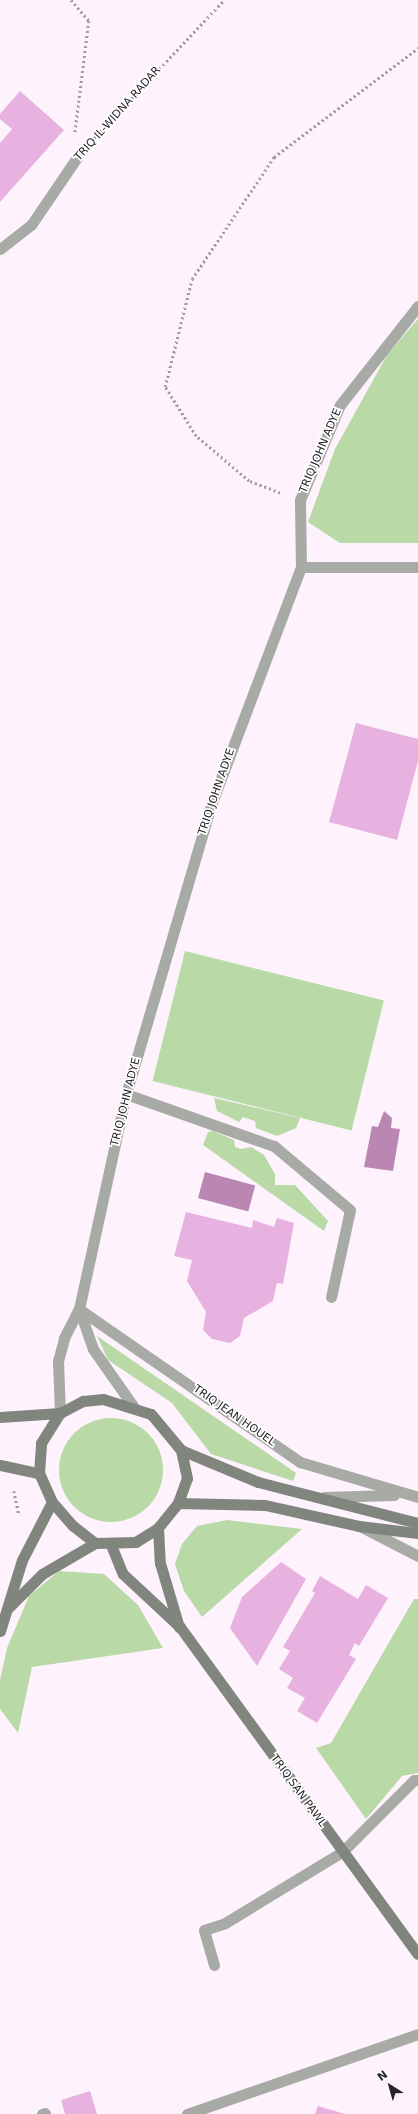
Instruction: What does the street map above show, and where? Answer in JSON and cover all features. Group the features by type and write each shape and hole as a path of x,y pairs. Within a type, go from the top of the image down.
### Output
{"main road":[{"path":"0,1417 60,1413 90,1401 103,1399 133,1406 151,1414 181,1450 187,1478 178,1503 158,1528 136,1542 111,1545 95,1543 73,1526 52,1502 39,1473 42,1443 60,1413"},
{"name":"TRIQ JEAN HOUEL","path":"181,1450 258,1482 418,1523"},
{"path":"0,1465 39,1473"},
{"path":"0,1632 22,1560 52,1502"},
{"path":"178,1503 264,1505 359,1526 418,1533"},
{"name":"TRIQ SAN PAWL","path":"158,1528 160,1563 180,1627"},
{"path":"7,1609 24,1588 42,1574 95,1543"},
{"name":"TRIQ SAN PAWL","path":"111,1545 123,1574 180,1627 342,1852 418,1954"}],"street":[{"name":"TRIQ IL-WIDNA RADAR","path":"0,249 31,225 80,153"},
{"name":"TRIQ JOHN ADYE","path":"60,1413 58,1361 64,1338 79,1309 126,1094 211,805 301,567 300,500 340,405 418,306"},
{"path":"301,567 418,567"},
{"path":"126,1094 274,1146 350,1210 332,1297"},
{"path":"79,1309 93,1349 133,1406"},
{"name":"TRIQ JEAN HOUEL","path":"79,1309 300,1462 402,1495"},
{"name":"TRIQ JEAN HOUEL","path":"317,1497 402,1495 418,1497"},
{"path":"359,1526 418,1556"},
{"path":"214,1964 204,1930 225,1923 342,1852 414,1780 418,1780"},
{"path":"187,2114 418,2034"}],"path":[{"path":"71,0 89,21 75,135 80,153"},
{"name":"TRIQ IL-WIDNA RADAR","path":"80,153 224,0"},
{"path":"300,500 249,481 196,436 165,387 170,354 192,279 274,157 418,48"},
{"path":"11,1488 16,1494 20,1521"}],"green space":[{"path":"418,319 418,543 340,543 308,522 335,449 387,355"},
{"path":"185,951 384,1001 351,1131 153,1081"},
{"path":"214,1098 300,1118 296,1128 277,1136 256,1128 255,1121 243,1117 239,1122 217,1111"},
{"path":"213,1131 234,1140 235,1147 241,1149 251,1147 264,1155 275,1174 275,1185 295,1185 328,1221 324,1231 203,1145 208,1132"},
{"path":"97,1336 296,1473 293,1481 211,1454 172,1403 108,1360"},
{"path":"111,1418 131,1422 148,1433 159,1450 163,1470 159,1490 148,1507 131,1518 111,1522 91,1518 74,1507 63,1490 59,1470 63,1450 74,1433 91,1422"},
{"path":"227,1520 302,1529 202,1617 184,1591 175,1564 182,1544 197,1526"},
{"path":"59,1571 104,1574 138,1605 163,1648 32,1667 18,1733 0,1709 0,1680 7,1648 29,1596"},
{"path":"414,1599 418,1599 418,1773 402,1776 366,1819 316,1748 331,1743"}],"shaded area":[{"path":"384,1111 392,1118 391,1128 400,1129 393,1171 364,1167 372,1126 378,1127"},
{"path":"205,1172 255,1185 248,1212 198,1198"}],"building":[{"path":"20,91 64,130 0,202 0,143 12,129 0,119 0,114"},
{"path":"356,723 418,739 418,761 397,840 329,822"},
{"path":"186,1212 252,1228 253,1220 274,1227 277,1218 294,1223 283,1284 277,1283 273,1301 244,1318 240,1336 230,1343 212,1339 203,1330 206,1312 187,1281 192,1260 174,1256"},
{"path":"281,1562 306,1579 257,1666 230,1628 242,1597"},
{"path":"320,1576 358,1599 366,1585 388,1598 359,1646 355,1643 349,1655 356,1659 317,1723 297,1711 305,1698 287,1688 293,1678 279,1669 290,1651 283,1647 315,1593 312,1591"},
{"path":"90,2091 97,2114 65,2114 61,2100"},
{"path":"318,2106 345,2114 315,2114"}]}
